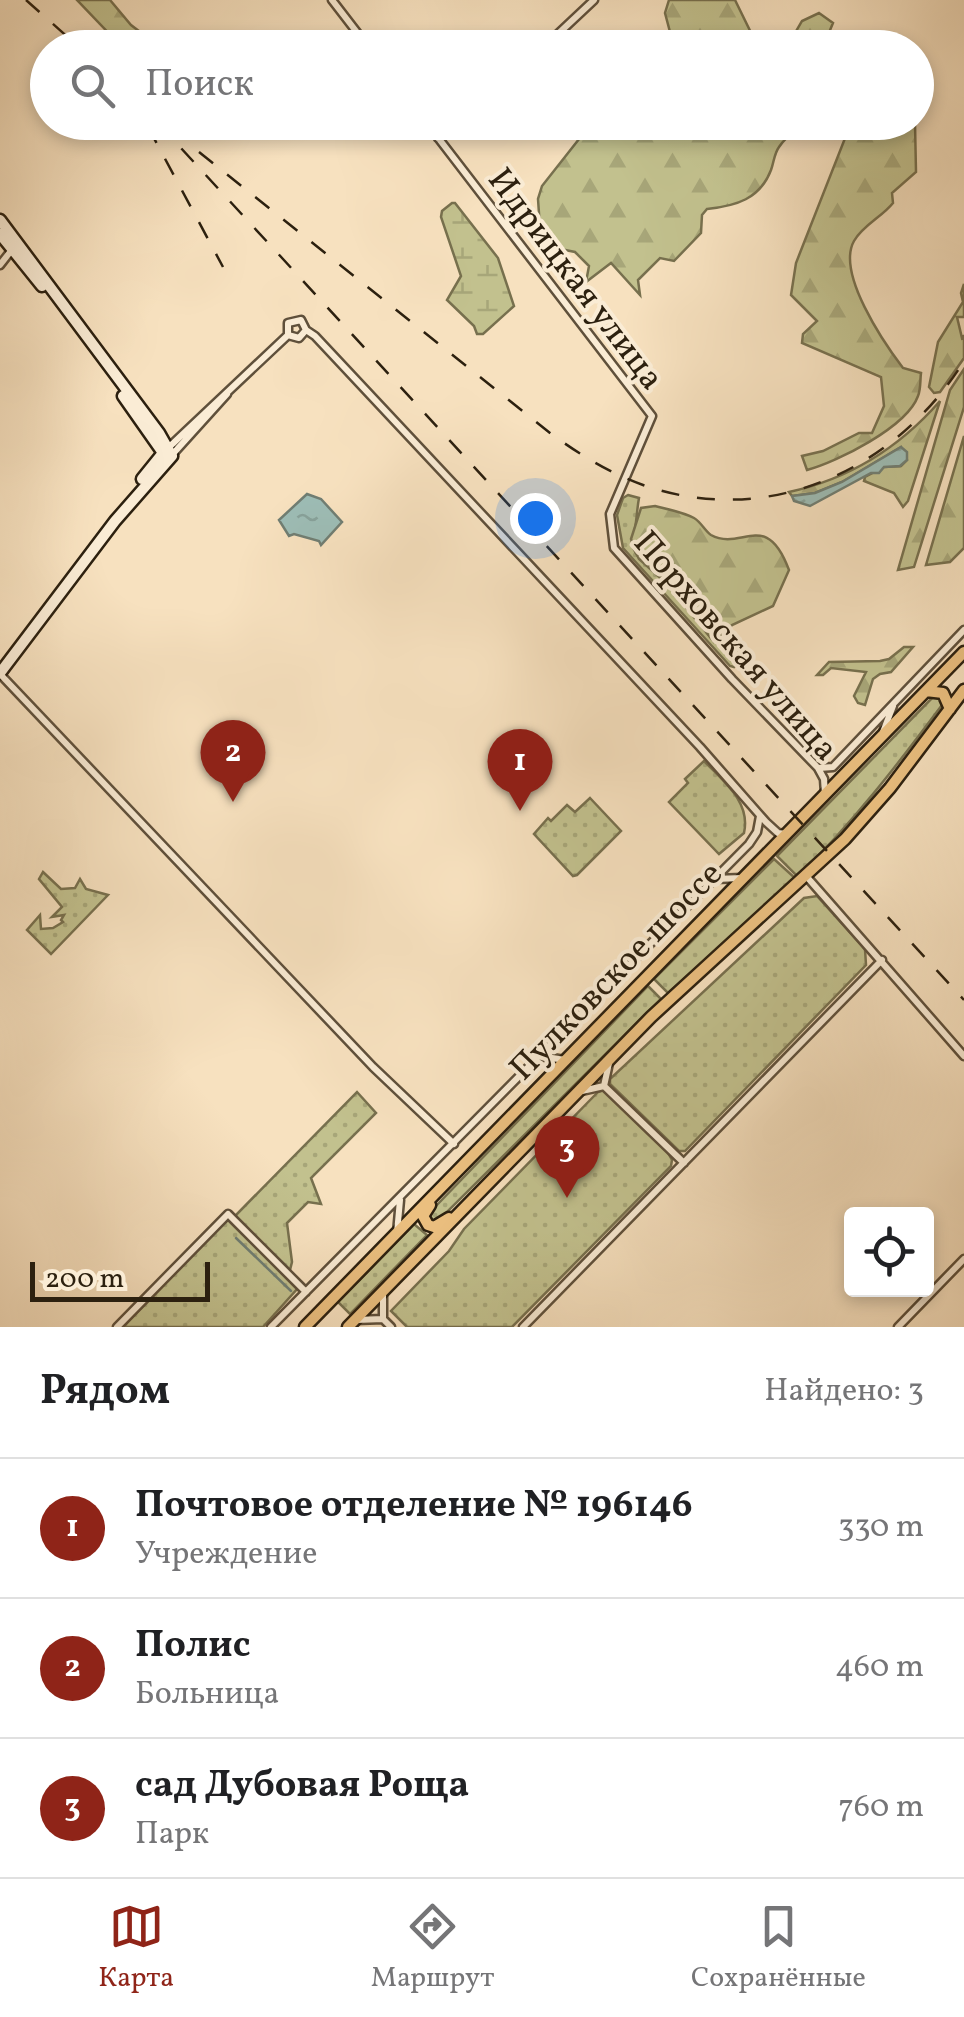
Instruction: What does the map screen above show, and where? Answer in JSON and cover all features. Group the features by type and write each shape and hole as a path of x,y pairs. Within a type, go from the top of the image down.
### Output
{"main road":[{"name":"Пулковское шоссе","path":"305,1327 964,652"},
{"name":"Пулковское шоссе","path":"352,1323 667,1002 807,877 874,806 964,690"},
{"path":"926,691 944,693 950,709"},
{"path":"434,1195 423,1216 428,1226 460,1213"}],"street":[{"path":"332,0 355,30"},
{"path":"562,30 594,0"},
{"name":"Идрицкая улица","path":"440,140 652,416"},
{"path":"0,220 7,243 168,452"},
{"path":"0,266 7,243"},
{"path":"288,336 287,325 293,320 303,322 306,330 774,830 786,834"},
{"path":"288,336 299,338 306,330"},
{"path":"0,662 168,452 214,402 288,336"},
{"name":"Порховская улица","path":"652,416 610,514 614,548 818,768 824,779 825,796"},
{"path":"168,452 0,673 373,1067 454,1144"},
{"path":"818,768 833,767 964,630"},
{"path":"881,737 895,700"},
{"path":"271,1327 753,838 760,814"},
{"path":"807,877 964,1056"},
{"path":"712,880 743,878"},
{"path":"523,1327 882,960"},
{"path":"539,1056 566,1060"},
{"path":"604,1086 611,1058"},
{"path":"604,1086 684,1162"},
{"path":"578,1092 604,1086"},
{"path":"397,1233 400,1199"},
{"path":"117,1327 228,1214 306,1292"},
{"path":"898,1327 964,1259"},
{"path":"383,1292 383,1319 391,1327"},
{"path":"352,1323 383,1319"}],"green space":[{"path":"77,0 110,0 138,30 106,30"},
{"path":"669,0 735,0 750,30 670,30 665,13"},
{"path":"819,13 833,23 830,30 797,30 802,21"},
{"path":"578,140 785,140 760,188 737,203 707,209 702,215 701,233 674,261 660,258 638,280 640,295 611,263 586,282 589,266 575,252 545,246 538,199 542,186"},
{"path":"844,140 915,140 916,172 892,193 889,208 858,235 850,255 857,289 885,342 903,368 921,373 918,396 886,431 807,470 802,456 823,451 859,433 872,433 884,406 881,377 802,343 803,334 817,321 791,295 796,263"},
{"path":"452,203 498,258 514,306 483,334 477,334 474,326 447,300 461,276 441,217"},
{"path":"964,284 964,317 957,317 964,336 964,358 940,392 934,393 929,387 938,342 963,302"},
{"path":"964,369 964,407 914,567 898,570 950,390"},
{"path":"940,401 903,507 894,493 864,481 884,467 901,466 907,460 901,447 842,482 815,493 792,496 789,492 832,479 872,459 908,433"},
{"path":"964,436 964,548 950,562 926,565"},
{"path":"628,495 639,498 631,544 639,559 675,591 711,638 719,639 726,633 746,650 734,667 623,548 617,515"},
{"path":"655,506 694,518 711,535 722,539 762,536 771,541 789,570 773,606 732,625 714,642 663,579 636,553 631,539 641,508"},
{"path":"904,647 913,647 891,672 873,679 865,705 854,696 866,672 831,668 817,675 829,662 880,661"},
{"path":"935,695 943,701 942,705 925,728 856,815 798,877 777,856"},
{"path":"704,761 734,793 744,812 744,833 719,854 669,802"},
{"path":"590,798 621,831 573,876 534,834 567,805 575,812"},
{"path":"774,859 796,879 668,993 654,979"},
{"path":"43,872 61,889 75,888 80,879 86,889 108,895 51,954 27,930 40,915 41,929 63,922 64,915 52,917 62,907 39,879"},
{"path":"817,896 865,949 866,965 685,1151 679,1151 610,1084 610,1079 804,898"},
{"path":"648,986 661,999 438,1221 430,1220 435,1207"},
{"path":"604,1090 667,1151 671,1166 512,1327 407,1327 391,1311 449,1251 464,1229"},
{"path":"357,1092 376,1113 311,1178 321,1204 308,1202 287,1223 290,1270 235,1216"},
{"path":"230,1220 298,1288 263,1327 123,1327 224,1221"},
{"path":"414,1224 427,1235 350,1314 338,1302"}],"water":[{"path":"901,447 907,452 907,460 900,466 884,467 810,506 794,501 792,496 815,493 842,482"},
{"path":"307,494 321,499 342,522 321,545 319,541 289,536 279,520"}],"waterway":[{"path":"236,1238 291,1291"}],"railway":[{"path":"26,0 60,30"},
{"path":"155,140 223,267"},
{"path":"174,140 964,1000"},
{"path":"199,152 550,433 618,475 643,485 690,497 737,500 782,494 825,480 866,460 903,433 936,399 964,361"}],"place":[{"name":"Полис","path":"233,802"},
{"name":"Почтовое отделение № 196146","path":"520,811"},
{"name":"сад Дубовая Роща","path":"567,1198"}]}
